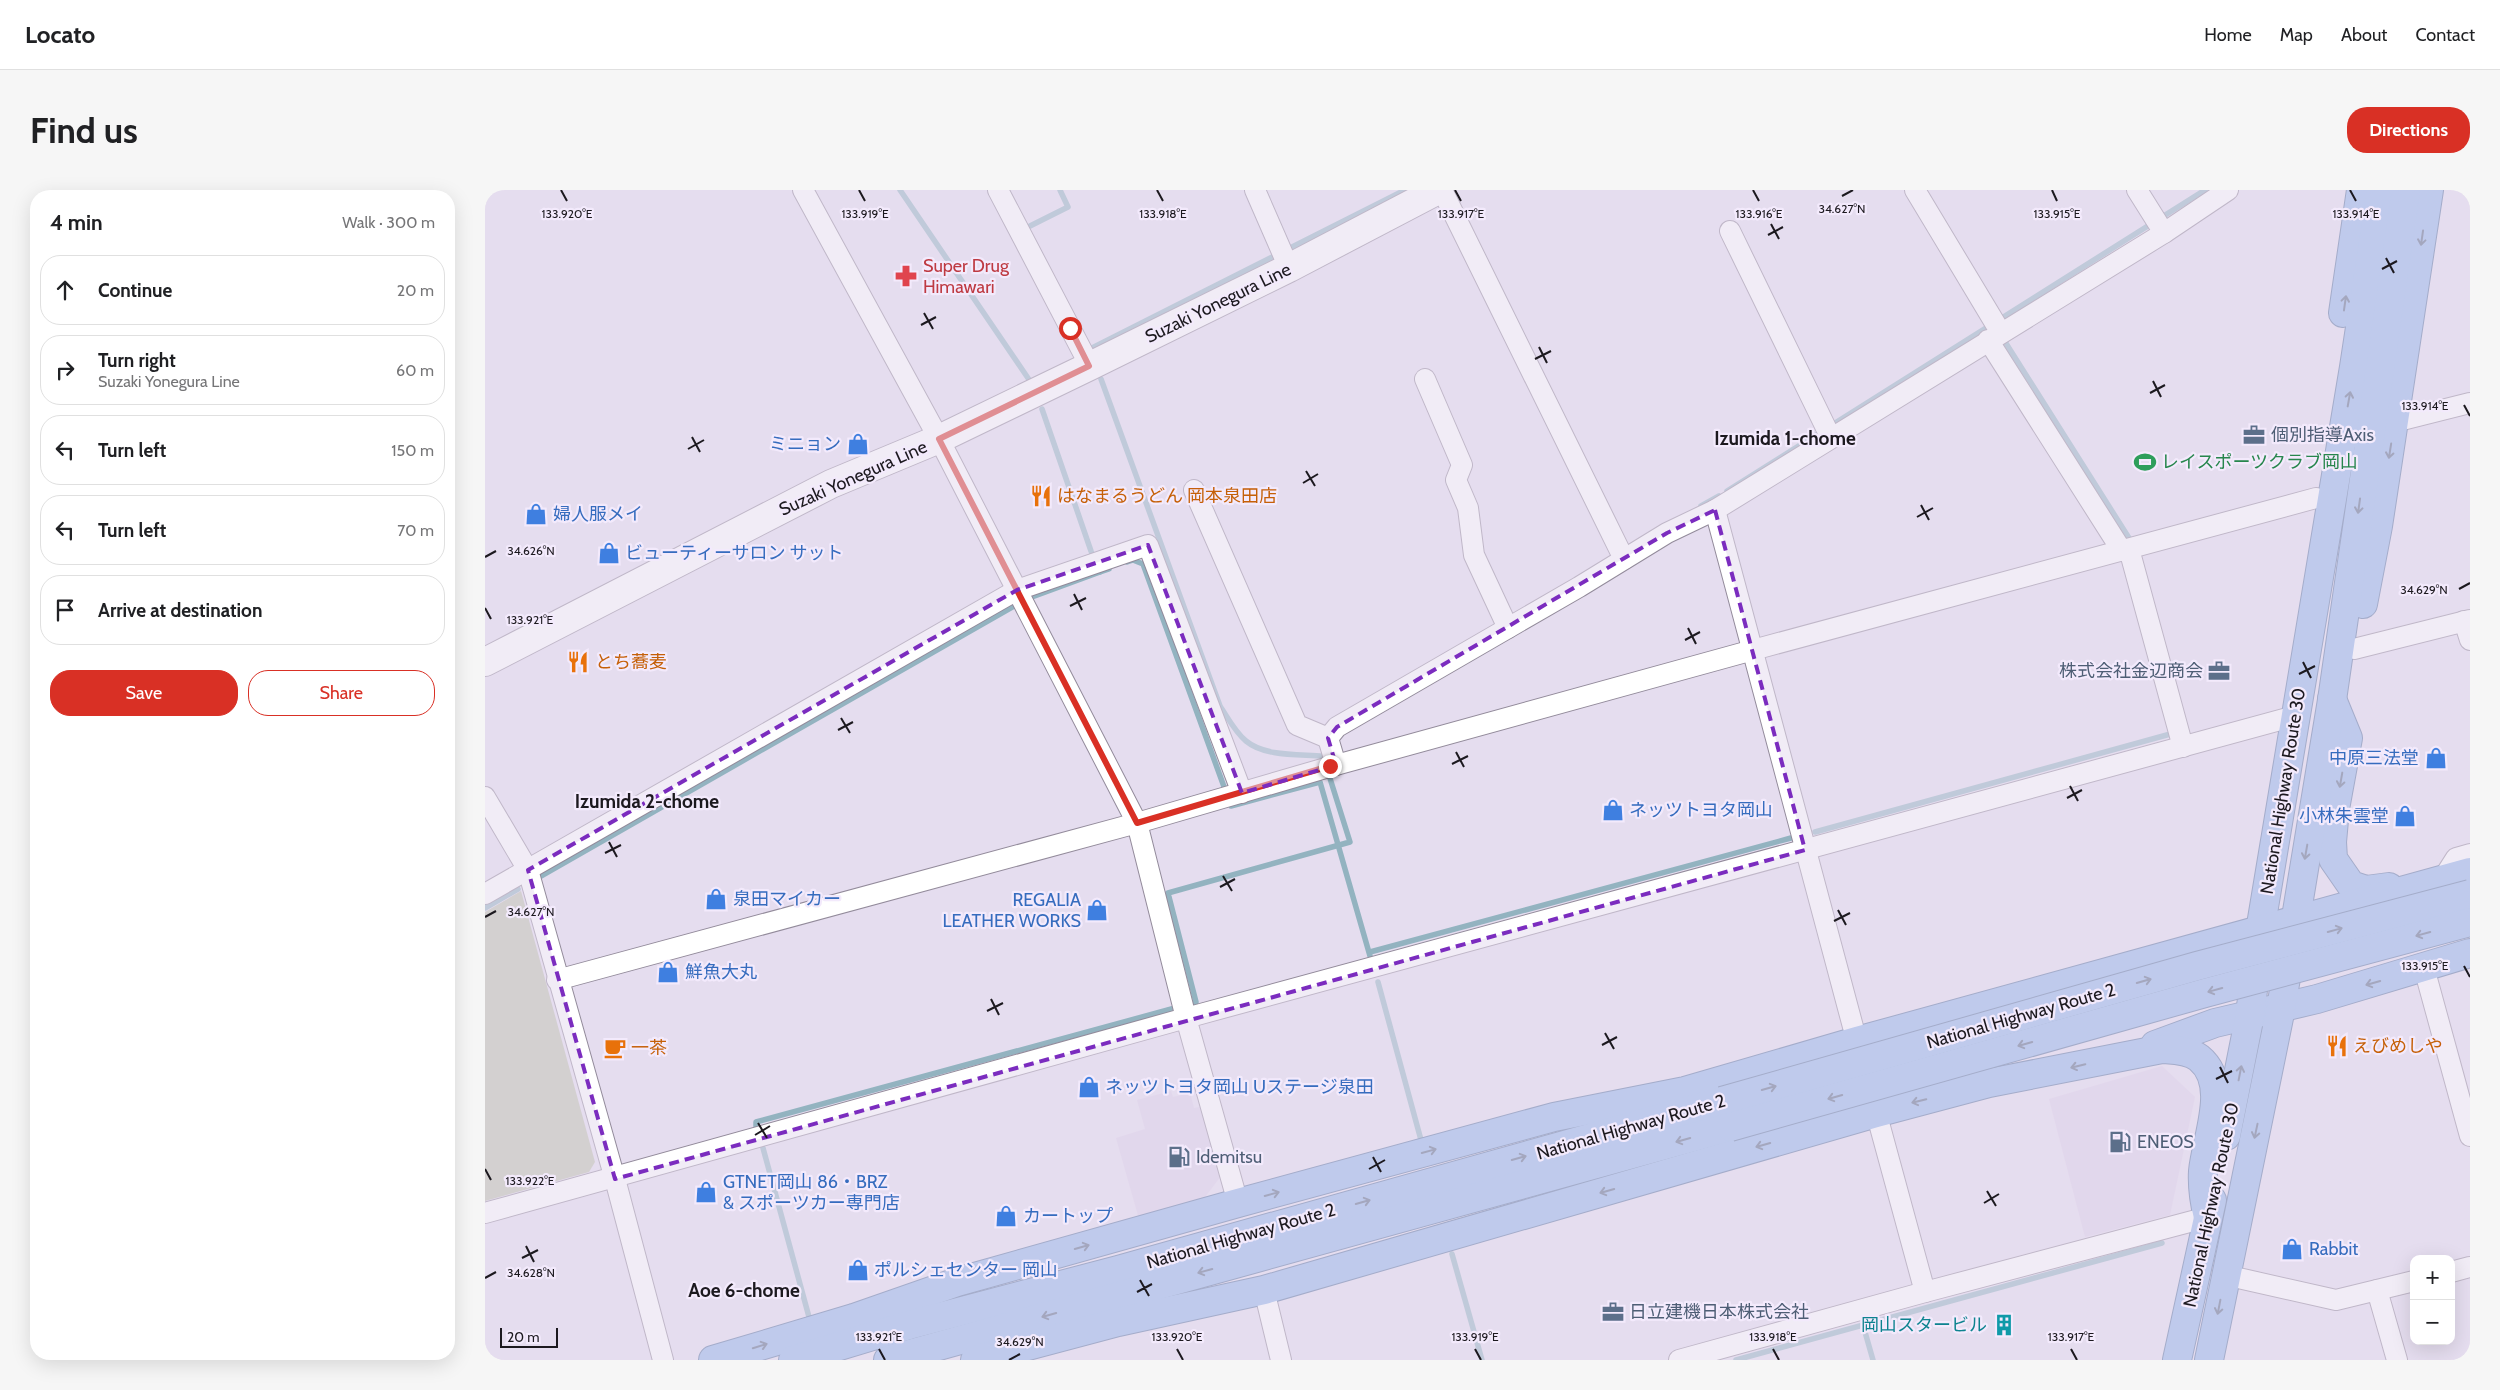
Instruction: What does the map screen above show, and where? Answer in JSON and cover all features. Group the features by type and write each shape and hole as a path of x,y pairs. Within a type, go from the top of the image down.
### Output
{"highway":[{"path":"2295,716 2299,614 2361,190"},
{"name":"National Highway Route 30","path":"2209,1360 2281,1008 2332,700 2366,369 2381,190"},
{"name":"National Highway Route 30","path":"2177,1360 2240,1073 2295,716 2366,369 2406,190"},
{"path":"2429,190 2378,526 2354,649 2332,700 2348,738 2335,809 2332,842 2333,859 2351,885 2366,890 2442,880"},
{"path":"713,1360 854,1318 957,1282 1238,1203 1554,1117 1685,1091 1857,1041 2470,872"},
{"name":"National Highway Route 2","path":"888,1360 1540,1180 1726,1114 2197,966 2470,894"},
{"name":"National Highway Route 2","path":"793,1360 909,1325 1117,1270 2205,993 2470,922"},
{"path":"2125,1055 2215,1023 2281,1008 2424,968 2470,953"},
{"path":"975,1360 1118,1322 1264,1290 1876,1112 1989,1084 2162,1048 2180,1050 2198,1057 2208,1068 2214,1081 2215,1096 2203,1169 2203,1194 2208,1217"},
{"path":"1118,1322 1192,1293 1414,1231 1540,1180"},
{"path":"854,1318 919,1306 1073,1267 1117,1270"}],"main road":[{"name":"Suzaki Yonegura Line","path":"485,662 831,484 939,439 1089,366 1285,257 1438,190"}],"street":[{"path":"803,190 939,439 1137,823 1186,1018 1238,1203"},
{"path":"998,190 1089,366"},
{"path":"1255,190 1285,257"},
{"path":"1442,190 1622,554"},
{"path":"1915,190 1996,332 2125,550 2180,736"},
{"path":"2137,190 2160,226"},
{"path":"1322,736 1505,623 1622,554 1715,510 1828,431 1996,332 2160,226 2228,190"},
{"path":"1730,231 1828,431"},
{"path":"1425,379 1462,465 1456,480 1468,508 1474,555 1505,623"},
{"path":"2395,422 2470,402"},
{"path":"1194,490 1297,725 1322,736"},
{"path":"557,980 1137,823 1329,766 2316,498"},
{"path":"1715,510 1925,1292"},
{"path":"485,894 1017,590 1148,545 1232,796"},
{"path":"2354,649 2468,627"},
{"path":"485,1213 615,1179 1186,1018 1805,850 2180,736 2295,716"},
{"path":"1322,736 1329,766"},
{"path":"485,797 527,870 615,1179 663,1360"},
{"path":"2442,880 2456,858 2470,854"},
{"path":"2424,968 2470,1136"},
{"path":"1679,1360 2208,1217"},
{"path":"2455,1271 2470,1267"},
{"path":"2225,1275 2336,1300 2410,1282"},
{"path":"1264,1290 1281,1360"},
{"path":"2377,1290 2397,1360"}],"highlighted area":[{"path":"1715,510 1805,850 615,1179 528,870 1017,590 1148,545 1242,793 1336,765 1328,738 1337,727 1667,533"}],"shaded area":[{"path":"2162,1066 2195,1097 2170,1215 2085,1237 2049,1099"},
{"path":"1171,1091 1173,1097 1190,1093 1194,1108 1205,1106 1224,1172 1202,1201 1139,1219 1116,1138 1145,1129 1137,1100"}],"green space":[{"path":"521,891 595,1162 589,1172 485,1201 485,912"}],"waterway":[{"path":"900,190 1032,384"},
{"path":"1030,226 1068,207 1060,190"},
{"path":"1091,352 1090,349 1405,190"},
{"path":"1727,491 2205,190"},
{"path":"2002,337 2129,538"},
{"path":"1101,379 1220,706 1238,733 1254,746 1283,754 1323,756"},
{"path":"1042,409 1091,551 1100,572 1109,569"},
{"path":"1701,506 1719,496"},
{"path":"1127,562 1133,560 1143,564 1231,806 1320,782 1370,956"},
{"path":"1032,597 1100,572"},
{"path":"541,876 1014,606"},
{"path":"1815,832 2174,733"},
{"path":"1193,1003 1196,1002 1168,893 1350,842 1328,772"},
{"path":"1370,952 1791,838"},
{"path":"485,908 518,889"},
{"path":"1378,982 1421,1140"},
{"path":"756,1126 756,1122 1175,1008"},
{"path":"763,1148 809,1317"},
{"path":"1736,1360 2162,1243"},
{"path":"1452,1254 1482,1360"},
{"path":"1863,1325 1873,1360"}],"place":[{"name":"Super Drug Himawari","path":"906,276"},
{"name":"個別指導Axis","path":"2254,435"},
{"name":"ミニョン","path":"858,444"},
{"name":"レイスポーツクラブ岡山","path":"2145,462"},
{"name":"はなまるうどん 岡本泉田店","path":"1041,496"},
{"name":"婦人服メイ","path":"536,514"},
{"name":"ビューティーサロン サット","path":"609,553"},
{"name":"とち蕎麦","path":"578,662"},
{"name":"株式会社金辺商会","path":"2219,671"},
{"name":"中原三法堂","path":"2436,758"},
{"name":"ネッツトヨタ岡山","path":"1613,810"},
{"name":"小林朱雲堂","path":"2405,816"},
{"name":"泉田マイカー","path":"716,899"},
{"name":"REGALIA LEATHER WORKS","path":"1097,910"},
{"name":"鮮魚大丸","path":"668,972"},
{"name":"えびめしや","path":"2337,1046"},
{"name":"一茶","path":"615,1048"},
{"name":"ネッツトヨタ岡山 Uステージ泉田","path":"1089,1087"},
{"name":"ENEOS","path":"2120,1142"},
{"name":"Idemitsu","path":"1179,1157"},
{"name":"GTNET岡山 86・BRZ & スポーツカー専門店","path":"706,1192"},
{"name":"カートップ","path":"1006,1216"},
{"name":"Rabbit","path":"2292,1249"},
{"name":"ポルシェセンター 岡山","path":"858,1270"},
{"name":"日立建機日本株式会社","path":"1613,1312"},
{"name":"岡山スタービル","path":"2004,1325"}],"district":[{"name":"Izumida 1-chome","path":"1785,438"},
{"name":"Izumida 2-chome","path":"647,801"},
{"name":"Aoe 6-chome","path":"744,1290"}],"route":[{"path":"1070,328 1089,366 939,439 1137,823 1224,799 1330,766"}]}
